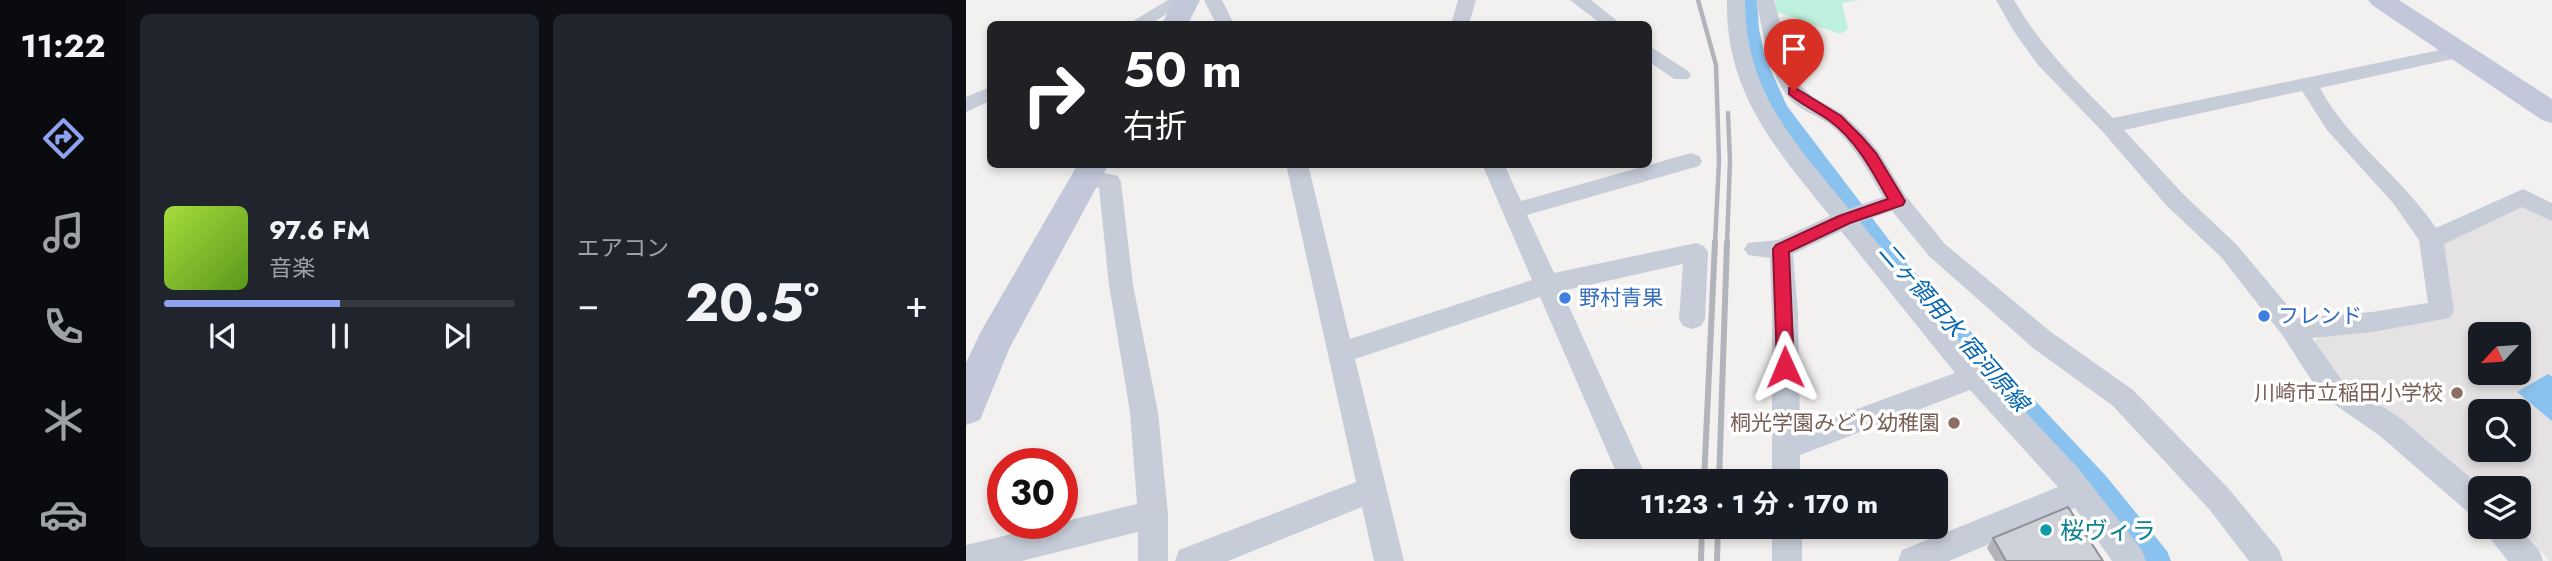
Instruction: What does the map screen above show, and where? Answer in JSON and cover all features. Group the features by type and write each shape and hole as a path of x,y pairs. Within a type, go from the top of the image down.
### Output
{"street":[{"path":"1142,21 1181,0"},
{"path":"1176,21 1187,0"},
{"path":"1213,0 1224,21"},
{"path":"1461,21 1467,0"},
{"path":"1579,0 1608,21"},
{"path":"1736,0 1735,27 1739,55 1759,100 1781,138 1847,218 1877,263 1974,377 2080,492 2131,561"},
{"path":"1765,0 1783,70 1794,91 1806,102 1836,119 1857,140 1871,157 1891,203 1986,295 2042,340 2123,398 2219,499 2268,561"},
{"path":"2005,0 2022,30 2045,61 2109,126 2174,199 2229,251 2292,329 2331,387 2390,427 2468,494"},
{"path":"2381,0 2552,113"},
{"path":"2109,126 2459,52"},
{"path":"1652,54 1681,75"},
{"path":"2292,329 2372,322 2441,312 2431,240 2398,193 2338,132 2315,101 2308,83"},
{"path":"966,105 987,94"},
{"path":"1513,211 1691,161"},
{"path":"1299,168 1389,561"},
{"path":"1495,168 1629,469"},
{"path":"966,408 979,349 1090,171 1110,181 1121,285 1144,412 1153,514 1153,561"},
{"path":"2431,240 2523,197 2552,214"},
{"path":"1786,469 1768,249 1891,203"},
{"path":"1342,352 1545,285 1696,252 1692,319"},
{"path":"1786,448 1974,377"},
{"path":"1190,561 1372,489"},
{"path":"1913,561 2080,492"},
{"path":"966,560 1153,514"},
{"path":"1787,539 1787,561"},
{"path":"2510,539 2528,561"}],"shaded area":[{"name":"川崎市立稲田小学校","path":"2522,205 2552,218 2552,561 2549,561 2531,539 2531,476 2470,476 2416,431 2335,375 2312,345 2320,334 2449,317 2441,241"}],"green space":[{"path":"1775,0 1860,0 1842,3 1848,29 1840,34 1777,12"}],"water":[{"path":"2548,374 2552,377 2552,421 2531,404 2531,399 2525,399 2517,392"}],"building":[{"name":"桜ヴィラ","path":"2068,507 2103,561 2006,561 1993,538"}],"waterway":[{"name":"二ヶ領用水 宿河原線","path":"1749,0 1756,57 1779,109 1900,271 1931,308 2096,485 2157,561"}],"railway":[{"path":"1698,0 1716,65 1719,161 1715,244"},
{"path":"1727,244 1730,161 1728,113"},
{"path":"1705,469 1715,242"},
{"path":"1719,469 1727,242"},
{"path":"1701,561 1702,539"},
{"path":"1717,561 1718,539"}],"place":[{"name":"野村青果","path":"1565,298"},
{"name":"フレンド","path":"2264,316"},
{"name":"川崎市立稲田小学校","path":"2457,393"},
{"name":"桐光学園みどり幼稚園","path":"1954,423"},
{"name":"桜ヴィラ","path":"2046,530"}],"route":[{"path":"1785,367 1781,249 1844,219 1897,201 1871,157 1857,140 1836,119 1806,102 1794,91"}]}
